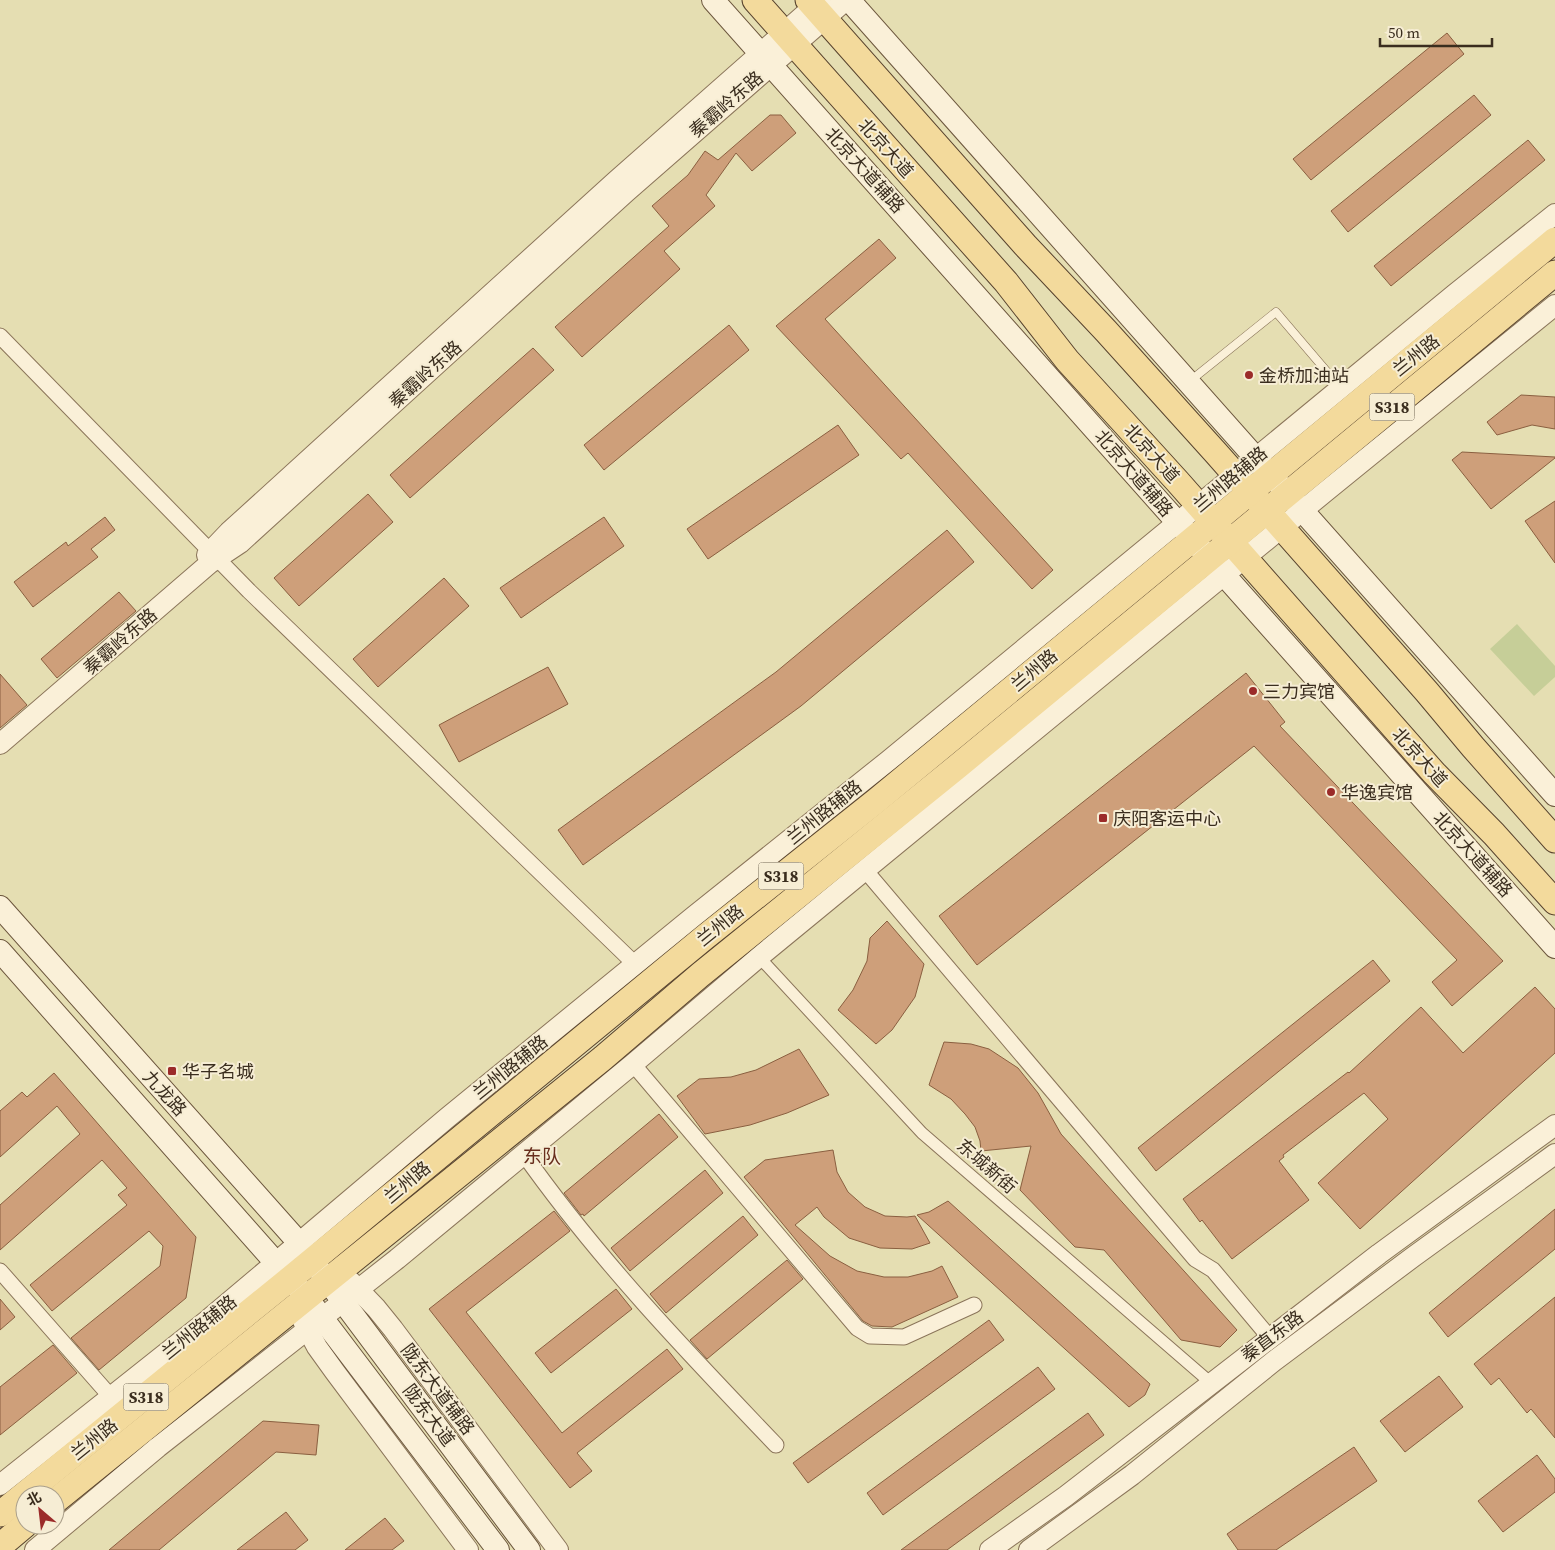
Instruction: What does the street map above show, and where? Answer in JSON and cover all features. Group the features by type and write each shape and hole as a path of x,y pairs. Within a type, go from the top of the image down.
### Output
{"main road":[{"name":"北京大道辅路","path":"713,0 1555,947"},
{"name":"北京大道","path":"755,0 1006,282 1068,360 1434,773 1494,834 1555,902"},
{"path":"847,0 1555,795"},
{"path":"817,6 1025,245 1106,331 1242,483 1427,692 1472,748 1555,840"},
{"name":"兰州路","path":"0,1514 284,1275 876,801 1242,483 1555,240"},
{"name":"兰州路","path":"65,1492 603,1058 700,975 1217,567 1295,502 1555,273"},
{"name":"九龙路","path":"0,907 310,1254 334,1276"},
{"name":"九龙路","path":"0,950 284,1275 301,1302"},
{"name":"陇东大道","path":"334,1276 351,1295 529,1550"},
{"name":"陇东大道","path":"301,1302 315,1323 498,1550"},
{"path":"0,1546 15,1533"}],"street":[{"name":"秦霸岭东路","path":"0,744 214,555 229,532 616,181 789,39 817,6 847,0"},
{"name":"兰州路辅路","path":"1263,466 1341,388 1555,214"},
{"path":"1295,502 1555,305"},
{"path":"0,336 214,555 635,964"},
{"name":"兰州路辅路","path":"310,1254 447,1118 888,761 1185,531"},
{"name":"秦霸岭东路","path":"0,735 214,555"},
{"path":"35,1550 158,1447 397,1259 633,1064 865,870 1217,567"},
{"path":"865,870 1196,1259 1213,1270 1270,1338"},
{"name":"东城新街","path":"759,957 922,1133 1211,1383"},
{"path":"633,1064 857,1328 870,1336 904,1337 974,1304"},
{"name":"秦直东路","path":"990,1550 1066,1496 1403,1237 1555,1125"},
{"path":"523,1153 553,1196 677,1341 776,1445"},
{"name":"秦直东路","path":"1029,1550 1132,1475 1290,1350 1413,1257 1555,1154"},
{"path":"0,1271 111,1397"},
{"name":"兰州路辅路","path":"2,1479 111,1397 284,1275"},
{"name":"陇东大道辅路","path":"351,1295 393,1329 558,1550"},
{"path":"315,1323 334,1372 468,1550"}],"lane":[{"path":"1189,382 1276,312 1341,388"}],"shaded area":[{"path":"0,0 1555,0 1555,1550 0,1550"}],"green space":[{"path":"1517,624 1555,666 1555,677 1534,696 1490,649"}],"building":[{"path":"1447,33 1464,54 1311,180 1293,159"},
{"path":"1474,95 1491,115 1348,232 1331,211"},
{"path":"770,115 781,115 796,133 752,171 736,153 706,195 715,206 664,251 680,269 582,357 555,327 669,226 652,206 688,175 705,151 718,160"},
{"path":"1528,140 1545,160 1391,286 1374,266"},
{"path":"879,239 896,258 825,319 1053,570 1032,589 908,453 901,459 776,326"},
{"path":"729,325 749,350 604,470 584,445"},
{"path":"533,348 554,370 410,498 390,475"},
{"path":"1521,395 1555,397 1555,429 1532,425 1497,435 1487,422"},
{"path":"838,425 859,455 708,559 687,529"},
{"path":"1462,452 1555,458 1491,509 1452,460"},
{"path":"368,494 393,522 299,606 274,578"},
{"path":"1555,501 1555,563 1525,521"},
{"path":"105,517 115,530 91,549 98,557 33,607 14,582 66,542 68,546"},
{"path":"604,517 624,546 521,618 500,588"},
{"path":"947,530 974,562 801,706 583,865 558,830 776,672"},
{"path":"444,578 469,606 378,687 353,659"},
{"path":"119,592 136,611 57,678 41,659"},
{"path":"548,667 568,704 459,762 439,725"},
{"path":"1246,673 1285,722 1280,726 1503,961 1452,1006 1432,982 1457,960 1254,746 977,965 939,916"},
{"path":"0,674 27,705 0,728"},
{"path":"887,921 924,964 915,997 892,1030 876,1044 838,1010 853,990 867,961 870,938"},
{"path":"1373,960 1390,981 1156,1171 1138,1148"},
{"path":"1535,987 1555,1009 1555,1053 1360,1229 1318,1183 1388,1119 1364,1093 1283,1155 1284,1157 1279,1161 1309,1200 1232,1259 1183,1199 1349,1073 1421,1007 1463,1053"},
{"path":"944,1042 971,1044 989,1049 1018,1068 1038,1093 1061,1134 1237,1330 1220,1347 1181,1340 1104,1250 1075,1247 1020,1190 1031,1146 981,1151 975,1127 965,1114 951,1099 929,1085"},
{"path":"799,1049 829,1095 787,1113 750,1125 705,1134 677,1096 699,1079 731,1077 756,1070"},
{"path":"54,1073 196,1237 186,1298 99,1370 71,1338 160,1266 163,1246 149,1231 52,1311 30,1285 127,1205 118,1195 127,1188 102,1160 0,1250 0,1205 80,1134 57,1106 0,1157 0,1111 22,1092 27,1097"},
{"path":"659,1114 678,1137 584,1216 583,1214 581,1215 564,1193"},
{"path":"833,1150 837,1172 848,1192 865,1207 885,1216 915,1216 930,1243 912,1249 880,1248 849,1238 824,1217 817,1207 795,1225 830,1256 857,1271 884,1277 908,1277 932,1271 942,1266 958,1297 892,1327 872,1326 863,1321 744,1177 765,1160"},
{"path":"705,1170 723,1193 630,1271 611,1248"},
{"path":"948,1201 1150,1384 1145,1395 1129,1407 917,1215 929,1212"},
{"path":"1555,1209 1555,1249 1448,1337 1429,1313"},
{"path":"554,1211 570,1231 466,1312 562,1433 667,1349 683,1369 577,1453 592,1471 570,1488 429,1309"},
{"path":"743,1216 758,1235 666,1313 650,1294"},
{"path":"787,1260 803,1279 707,1359 690,1340"},
{"path":"616,1289 632,1309 551,1373 535,1353"},
{"path":"1555,1297 1555,1438 1531,1409 1527,1413 1499,1378 1491,1385 1474,1364"},
{"path":"0,1299 15,1317 0,1330"},
{"path":"989,1320 1004,1340 808,1483 793,1463"},
{"path":"53,1345 77,1373 0,1435 0,1387"},
{"path":"1038,1367 1055,1389 883,1515 867,1493"},
{"path":"1439,1376 1463,1407 1405,1452 1380,1421"},
{"path":"1088,1413 1104,1435 947,1550 901,1550"},
{"path":"263,1421 319,1425 316,1455 276,1452 159,1550 109,1550"},
{"path":"1354,1447 1377,1481 1276,1550 1238,1550 1227,1534"},
{"path":"1537,1455 1555,1479 1555,1492 1503,1532 1478,1501"},
{"path":"286,1512 308,1540 295,1550 237,1550"},
{"path":"385,1518 404,1541 392,1550 345,1550"}],"place":[{"name":"金桥加油站","path":"1249,375"},
{"name":"三力宾馆","path":"1253,691"},
{"name":"华逸宾馆","path":"1331,792"},
{"name":"庆阳客运中心","path":"1103,818"},
{"name":"华子名城","path":"172,1071"}],"district":[{"name":"东队","path":"542,1156"}]}
